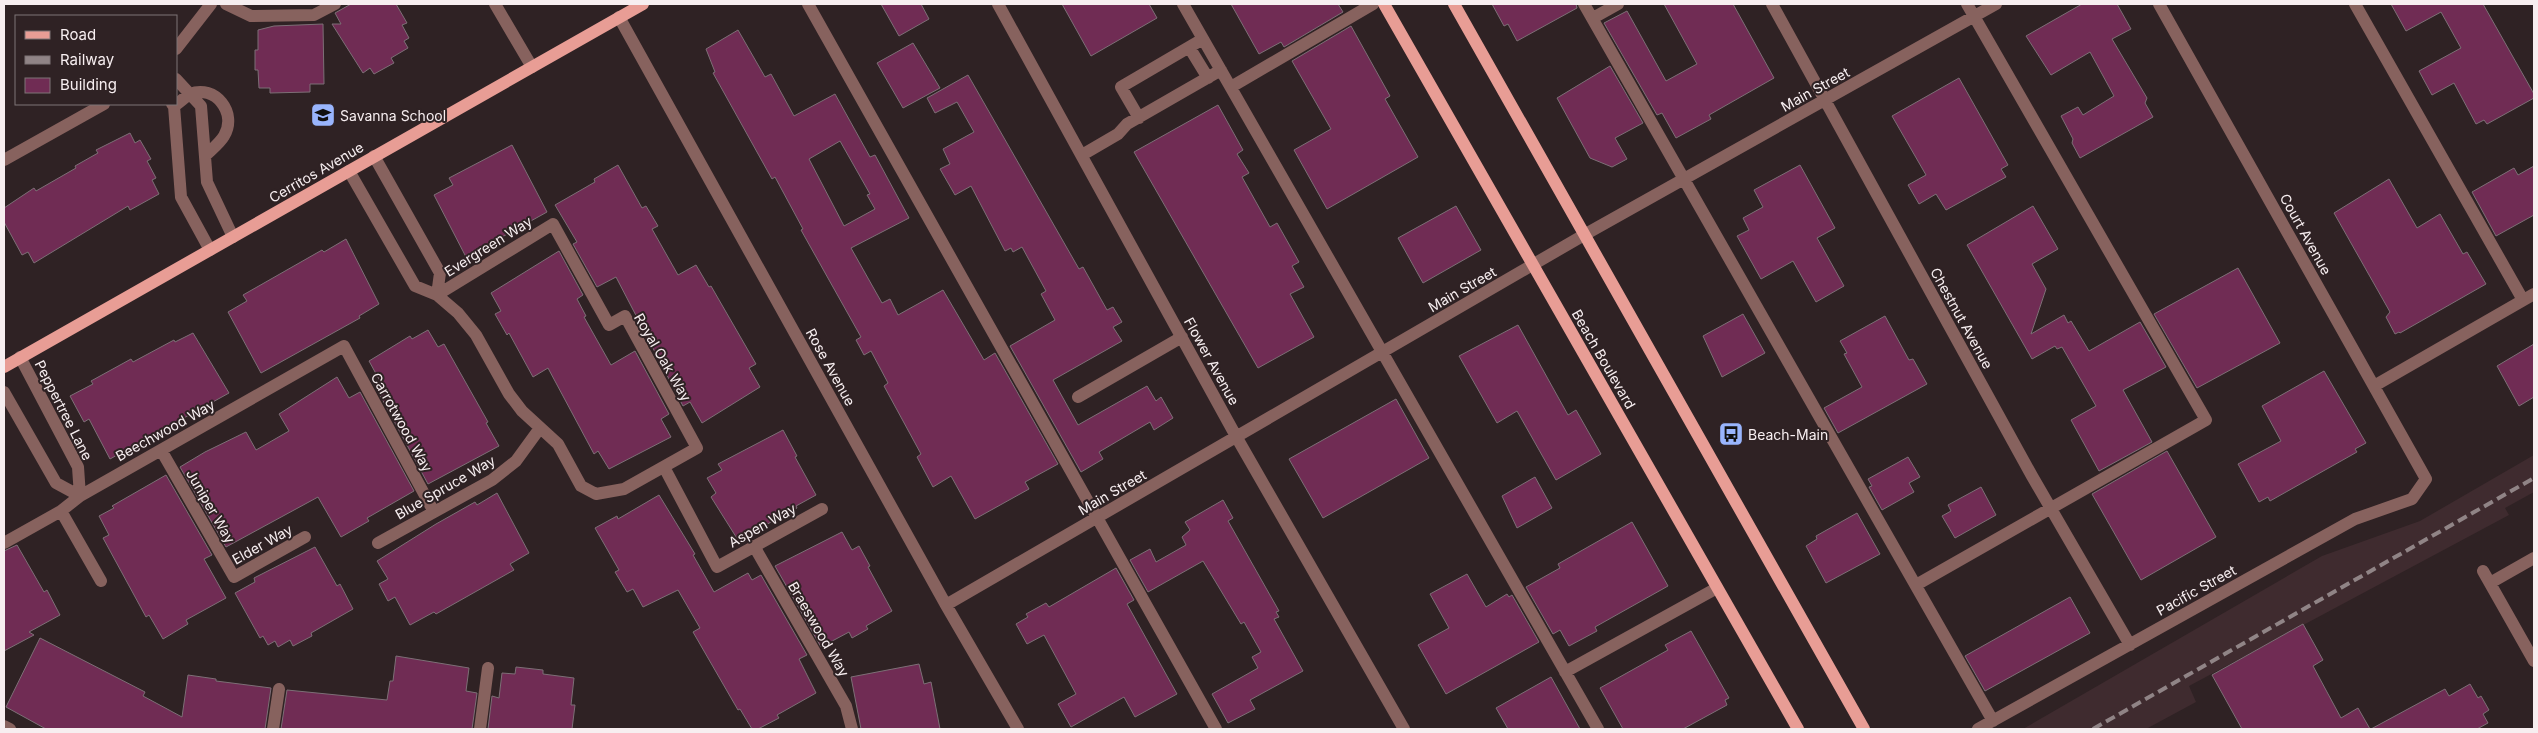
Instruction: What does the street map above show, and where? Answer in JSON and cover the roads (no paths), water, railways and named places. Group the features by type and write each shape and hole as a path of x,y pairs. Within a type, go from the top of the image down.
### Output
{"main road":[{"name":"Cerritos Avenue","path":"4,367 643,4"},
{"name":"Beach Boulevard","path":"1384,4 1798,729"},
{"path":"1454,4 1864,729"}],"street":[{"path":"178,45 211,4"},
{"path":"226,4 251,16 314,15 335,4"},
{"path":"495,4 532,66"},
{"path":"808,4 1216,729"},
{"name":"Flower Avenue","path":"998,4 1237,438 1404,729"},
{"path":"1183,4 1598,729"},
{"path":"1231,87 1373,4"},
{"path":"1584,4 1686,179 1993,721"},
{"path":"1593,18 1618,4"},
{"name":"Chestnut Avenue","path":"1772,4 2051,508 2130,645"},
{"path":"1916,585 2206,420 1967,4"},
{"name":"Main Street","path":"946,605 1237,438 1584,235 1996,4"},
{"name":"Court Avenue","path":"2159,4 2426,479"},
{"path":"2355,4 2529,297 2374,386"},
{"name":"Rose Avenue","path":"619,17 946,605 1018,729"},
{"path":"1139,118 1121,87 1203,39"},
{"path":"1189,47 1208,78"},
{"path":"1082,155 1118,134 1127,124 1221,70"},
{"path":"178,81 201,106 207,182 233,237"},
{"path":"178,102 191,94 213,96 220,100 228,112 229,124 224,137 205,156"},
{"path":"4,160 102,105"},
{"path":"173,105 181,196 210,250"},
{"path":"374,156 440,273 437,295"},
{"path":"349,171 415,286 437,295 458,313 476,335 509,394 540,428 558,444 581,486 596,494 624,489 664,467"},
{"name":"Evergreen Way","path":"437,295 553,224"},
{"name":"Royal Oak Way","path":"553,224 609,325 625,316 697,448 664,467"},
{"path":"1078,397 1182,337"},
{"name":"Beechwood Way","path":"4,543 61,511 80,496 344,346"},
{"name":"Carrotwood Way","path":"344,346 434,512"},
{"name":"Peppertree Lane","path":"20,357 78,467 80,496"},
{"path":"4,392 56,483 80,496"},
{"name":"Blue Spruce Way","path":"378,543 492,480 516,461 540,428"},
{"name":"Juniper Way","path":"161,450 234,577"},
{"name":"Aspen Way","path":"664,467 717,567 822,509"},
{"name":"Pacific Street","path":"1978,729 2355,519 2412,499 2426,479"},
{"path":"61,511 100,581"},
{"name":"Elder Way","path":"234,577 305,537"},
{"name":"Braeswood Way","path":"754,546 846,706 852,729"},
{"path":"2490,583 2534,558"},
{"path":"2483,571 2534,661"},
{"path":"1565,672 1717,588"},
{"path":"480,729 488,668"},
{"path":"273,729 279,689"},
{"path":"4,726 10,729"}],"railway":[{"path":"2093,729 2534,478"}],"place":[{"name":"Savanna School","path":"323,115"},
{"name":"Beach-Main","path":"1731,434"}]}
